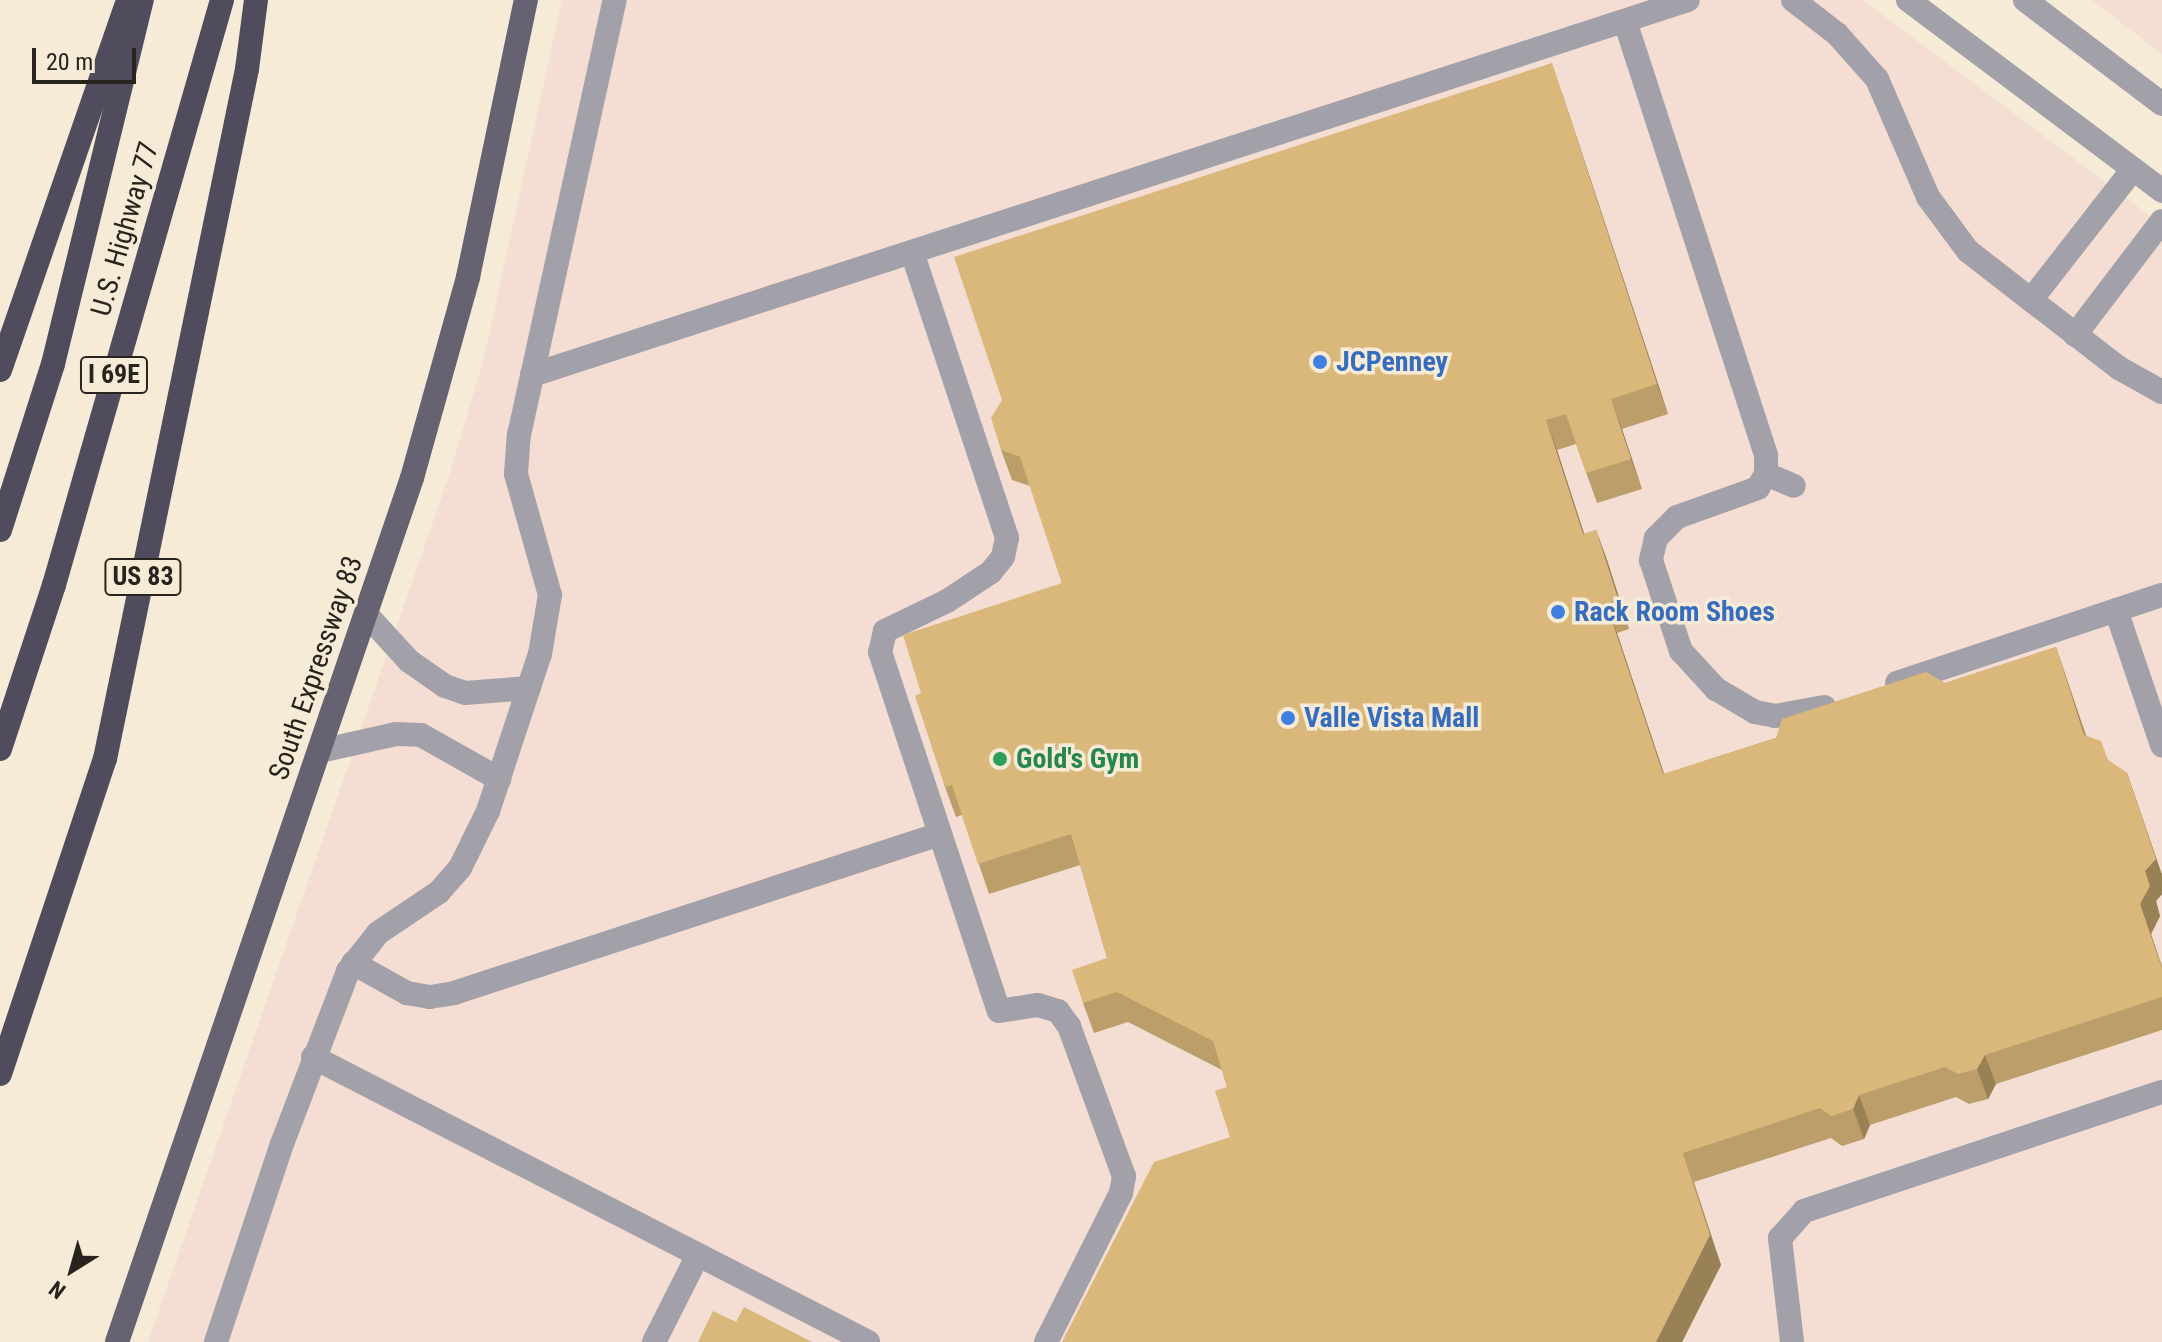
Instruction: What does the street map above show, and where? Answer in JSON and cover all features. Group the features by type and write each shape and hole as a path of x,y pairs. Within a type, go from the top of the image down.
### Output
{"highway":[{"path":"0,370 129,0"},
{"name":"U.S. Highway 77","path":"0,530 53,364 142,0"},
{"name":"U.S. Highway 77","path":"0,749 54,585 222,0"},
{"name":"US 83","path":"0,1074 105,759 247,69 256,0"}],"main road":[{"name":"South Expressway 83","path":"117,1342 412,478 468,277 526,0"}],"street":[{"path":"216,1342 313,1057 353,963 378,933 439,892 460,868 499,779 549,621 550,595 516,474 532,375 615,0"},
{"path":"532,375 1688,0"},
{"path":"1793,0 1837,34 1877,79 1943,222 1968,251 2075,335 2162,392"},
{"path":"1908,0 2162,191"},
{"path":"2025,0 2162,104"},
{"path":"1625,21 1760,437 1766,474 1758,488 1677,517 1656,538 1651,560 1671,626 1694,669 1716,689 1755,712 1797,715 1849,698"},
{"path":"2031,300 2133,169"},
{"path":"2075,335 2162,221"},
{"path":"912,252 1007,538 1003,557 991,572 947,601 885,631 880,638 940,834 999,1011 1038,1005 1058,1011 1069,1026 1124,1176 1121,1193 1046,1342"},
{"path":"1766,474 1794,486"},
{"path":"1875,690 2162,595"},
{"path":"2116,610 2162,745"},
{"path":"366,614 409,661 445,686 465,693 529,688"},
{"path":"320,751 396,734 421,735 499,779"},
{"path":"353,963 407,993 430,997 454,993 940,834"},
{"path":"313,1057 868,1342"},
{"path":"1792,1342 1780,1238 1804,1211 2162,1092"},
{"path":"654,1342 698,1255"}],"shaded area":[{"path":"562,0 1863,0 2162,225 2162,1342 148,1342 450,473 484,358"},
{"path":"2092,0 2162,0 2162,54"}],"building":[{"name":"Valle Vista Mall","path":"1552,63 1657,384 1611,399 1631,459 1586,473 1566,414 1546,420 1583,534 1596,530 1618,599 1606,603 1663,774 1776,738 1782,719 1926,672 1945,683 2056,647 2084,735 2101,741 2108,760 2127,773 2156,859 2145,871 2150,886 2140,904 2162,969 2162,997 1985,1055 1977,1069 1958,1074 1945,1067 1859,1095 1853,1109 1831,1116 1820,1108 1683,1153 1710,1235 1656,1342 1062,1342 1154,1162 1230,1137 1215,1091 1227,1087 1213,1041 1117,992 1083,1003 1072,970 1107,958 1071,834 978,864 952,785 945,787 915,696 921,693 903,635 1062,583 1020,457 1001,450 991,418 1002,400 954,257"},
{"path":"744,1307 812,1342 698,1342 713,1311 736,1322"}],"place":[{"name":"JCPenney","path":"1320,362"},
{"name":"Rack Room Shoes","path":"1558,612"},
{"name":"Valle Vista Mall","path":"1288,718"},
{"name":"Gold's Gym","path":"1000,759"}]}
